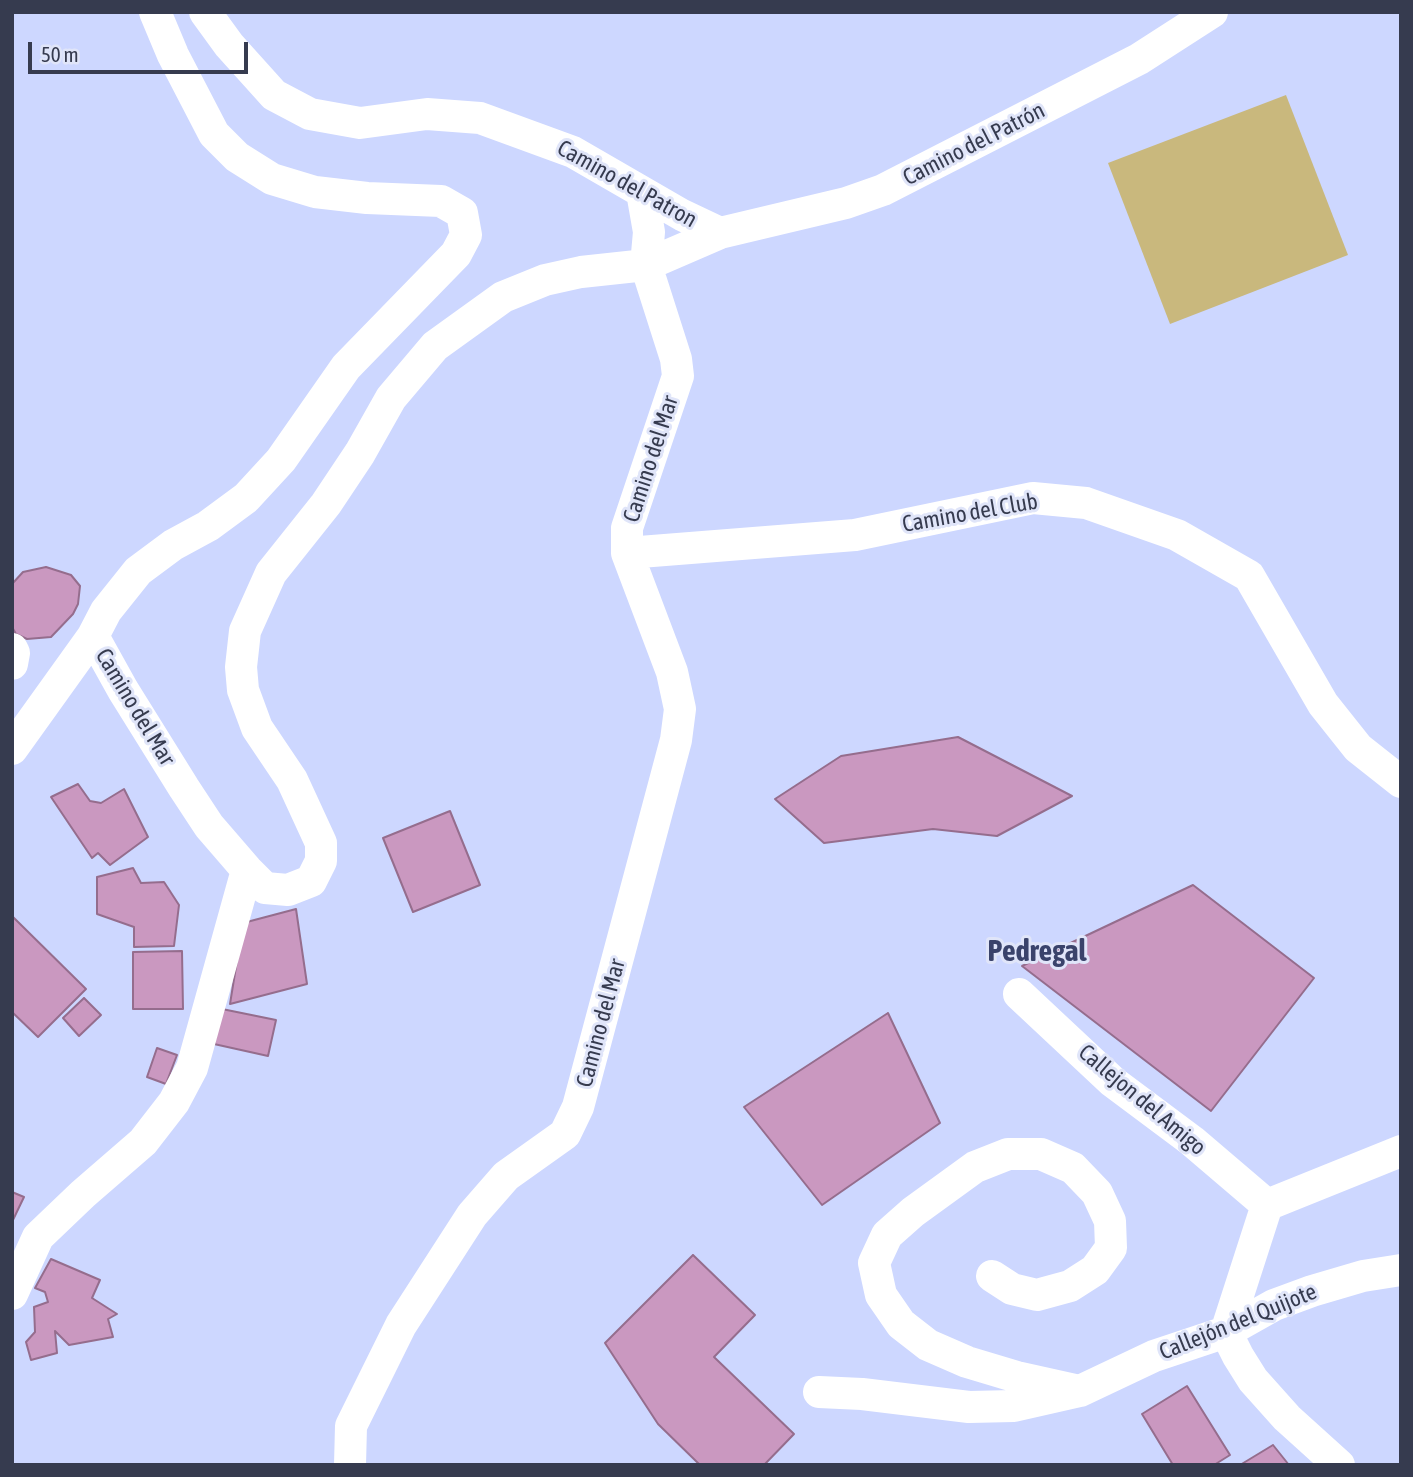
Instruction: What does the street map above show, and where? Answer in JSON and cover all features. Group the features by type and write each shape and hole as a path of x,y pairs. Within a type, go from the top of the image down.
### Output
{"street":[{"name":"Camino del Mar","path":"12,749 93,636 106,611 138,571 246,498 281,460 346,367 456,254 466,235 462,213 441,201 328,194 272,179 237,157 214,134 173,55 155,12"},
{"name":"Camino del Patron","path":"205,12 229,45 274,95 310,114 360,123 427,114 480,118 573,152 720,233"},
{"name":"Camino del Patrón","path":"646,265 720,233 846,203 883,190 1129,64 1212,12"},
{"path":"642,192 649,232 646,265"},
{"name":"Camino del Mar","path":"93,636 122,690 184,788 209,825 247,870 265,888 288,890 311,881 321,861 321,843 292,780 257,728 243,690 241,667 245,631 271,573 326,504 360,453 391,398 435,346 503,297 545,280 581,272 646,265 676,359 678,376 627,528 626,553 672,672 680,709 676,740 578,1107 565,1134 506,1176 472,1215 401,1325 351,1426 350,1465"},
{"name":"Camino del Club","path":"626,553 855,535 1032,498 1086,503 1177,535 1249,576 1323,704 1358,748 1401,782"},
{"path":"12,649 12,664"},
{"path":"12,1294 38,1237 142,1142 174,1102 192,1068 247,870"},
{"name":"Callejon del Amigo","path":"1019,994 1113,1082 1192,1141 1267,1205"},
{"path":"1339,1465 1287,1418 1253,1380 1226,1332 1267,1205 1401,1151"},
{"path":"992,1276 1012,1289 1037,1296 1070,1286 1095,1270 1111,1248 1110,1221 1097,1193 1073,1168 1041,1154 1008,1154 975,1167 913,1212 887,1235 874,1263 880,1295 901,1324 928,1345 967,1362 1017,1377 1080,1391"},
{"name":"Callejón del Quijote","path":"819,1392 862,1394 969,1407 1014,1406 1080,1391 1154,1356 1226,1332 1274,1305 1312,1291 1363,1276 1401,1270"}],"shaded area":[{"path":"1286,95 1348,255 1170,324 1108,163"}],"building":[{"path":"46,567 71,575 80,586 78,604 73,614 51,637 27,639 16,634 12,627 12,584 23,572"},
{"path":"958,737 1072,796 997,836 933,829 824,843 775,799 841,756"},
{"path":"78,784 90,801 101,803 124,789 148,837 110,865 98,853 92,858 51,797"},
{"path":"450,811 480,885 413,912 383,838"},
{"path":"133,868 141,883 164,882 179,905 174,946 134,947 134,927 97,914 97,877"},
{"path":"1193,885 1314,978 1211,1111 1022,966"},
{"path":"296,909 307,984 230,1004 243,923"},
{"path":"12,916 86,989 38,1037 12,1012"},
{"path":"182,951 183,1009 133,1009 133,952"},
{"path":"84,998 101,1015 79,1036 63,1018"},
{"path":"222,1009 276,1020 268,1056 214,1044"},
{"path":"888,1013 940,1123 822,1205 744,1107"},
{"path":"157,1048 177,1055 166,1084 147,1077"},
{"path":"12,1192 24,1197 12,1222"},
{"path":"693,1255 755,1315 714,1357 794,1434 764,1465 700,1465 658,1424 605,1343"},
{"path":"51,1259 100,1280 92,1298 117,1314 108,1319 113,1337 69,1345 55,1331 57,1353 31,1360 26,1342 35,1332 34,1307 48,1302 45,1292 35,1288"},
{"path":"1187,1386 1230,1455 1214,1465 1173,1465 1142,1414"},
{"path":"1273,1445 1289,1465 1240,1465"}],"district":[{"name":"Pedregal","path":"1037,952"}]}
